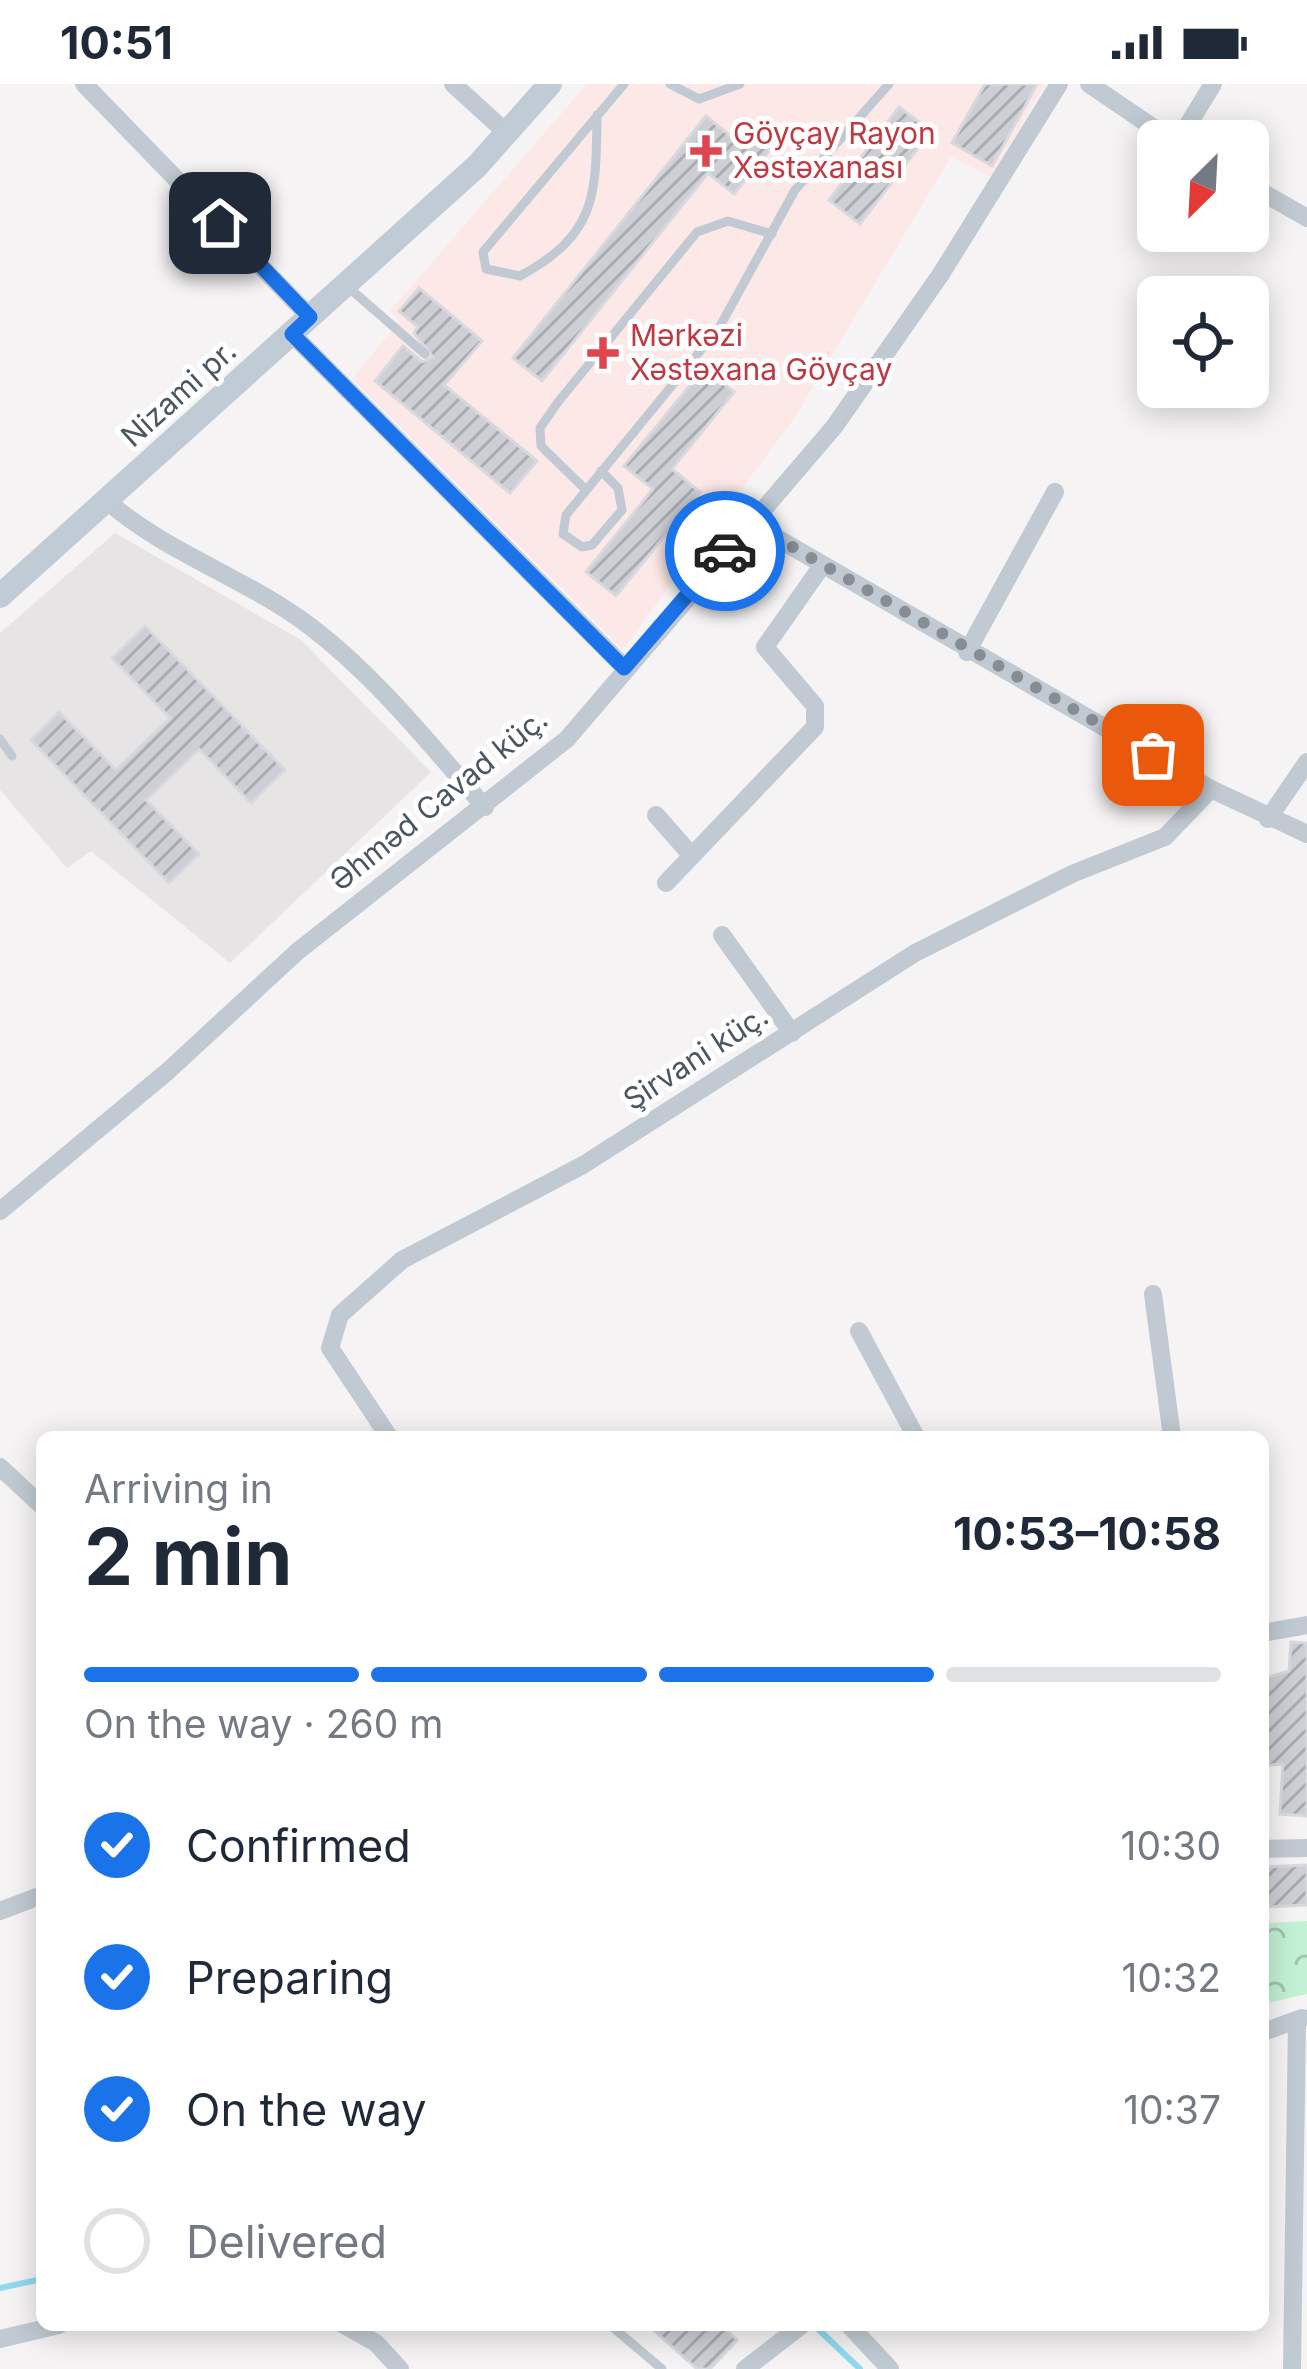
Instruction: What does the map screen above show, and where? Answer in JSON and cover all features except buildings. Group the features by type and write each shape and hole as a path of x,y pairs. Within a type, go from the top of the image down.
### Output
{"street":[{"path":"84,84 301,325 624,668"},
{"path":"453,84 508,134"},
{"name":"Nizami pr.","path":"0,596 346,285 508,134 550,84"},
{"name":"Əhməd Cavad küç.","path":"0,1211 168,1071 298,951 558,748 879,366 1059,84"},
{"path":"1089,84 1144,120"},
{"path":"1190,120 1214,84"},
{"path":"1269,196 1307,218"},
{"path":"968,652 1055,491"},
{"path":"106,500 159,539 288,610 325,638 379,688 485,806"},
{"path":"751,523 1211,789 1307,834"},
{"path":"667,883 815,727 815,706 765,647 821,567"},
{"path":"1268,819 1307,762"},
{"name":"Şirvani küç.","path":"385,1431 330,1348 340,1315 369,1285 402,1260 584,1165 915,953 1072,874 1165,836 1211,789"},
{"path":"656,815 692,856"},
{"path":"722,935 791,1033"},
{"path":"1153,1294 1171,1431"},
{"path":"859,1331 913,1431"},
{"path":"0,1467 36,1500"},
{"path":"1269,1633 1307,1625"},
{"path":"1269,1849 1307,1848"},
{"path":"0,1911 36,1897"},
{"path":"1269,2030 1302,2018 1292,2369"},
{"path":"0,2338 36,2330"},
{"path":"355,2331 376,2343 400,2369"},
{"path":"745,2369 794,2331"},
{"path":"855,2331 890,2369"}],"lane":[{"path":"597,115 596,192 570,242 520,276 486,269 482,252 597,115 624,84"},
{"path":"670,84 699,99 740,84"},
{"path":"601,470 618,488 622,509 592,545 582,547 563,534 561,524 601,470 719,328 795,190 889,84"},
{"path":"586,490 549,456 538,438 558,402 697,232 728,221 772,234"},
{"path":"346,285 425,354"},
{"path":"0,739 12,756"},
{"path":"617,2331 662,2369"}],"shaded area":[{"name":"Mərkəzi Xəstəxana Göyçay","path":"587,84 1045,84 991,177 951,157 795,417 623,649 352,379 400,321 390,311"},
{"path":"115,533 301,640 431,772 230,963 91,851 67,868 0,790 0,633"}],"green space":[{"path":"1307,1921 1307,1994 1269,2003 1269,1923"}],"waterway":[{"path":"0,2288 36,2280"},
{"path":"820,2331 860,2369"}],"way so far":[{"path":"725,551 751,523 1153,755"}],"place":[{"name":"Göyçay Rayon Xəstəxanası","path":"706,151"},
{"name":"Mərkəzi Xəstəxana Göyçay","path":"603,353"}],"route":[{"path":"220,223 310,317 292,334 624,668 725,551"}]}
